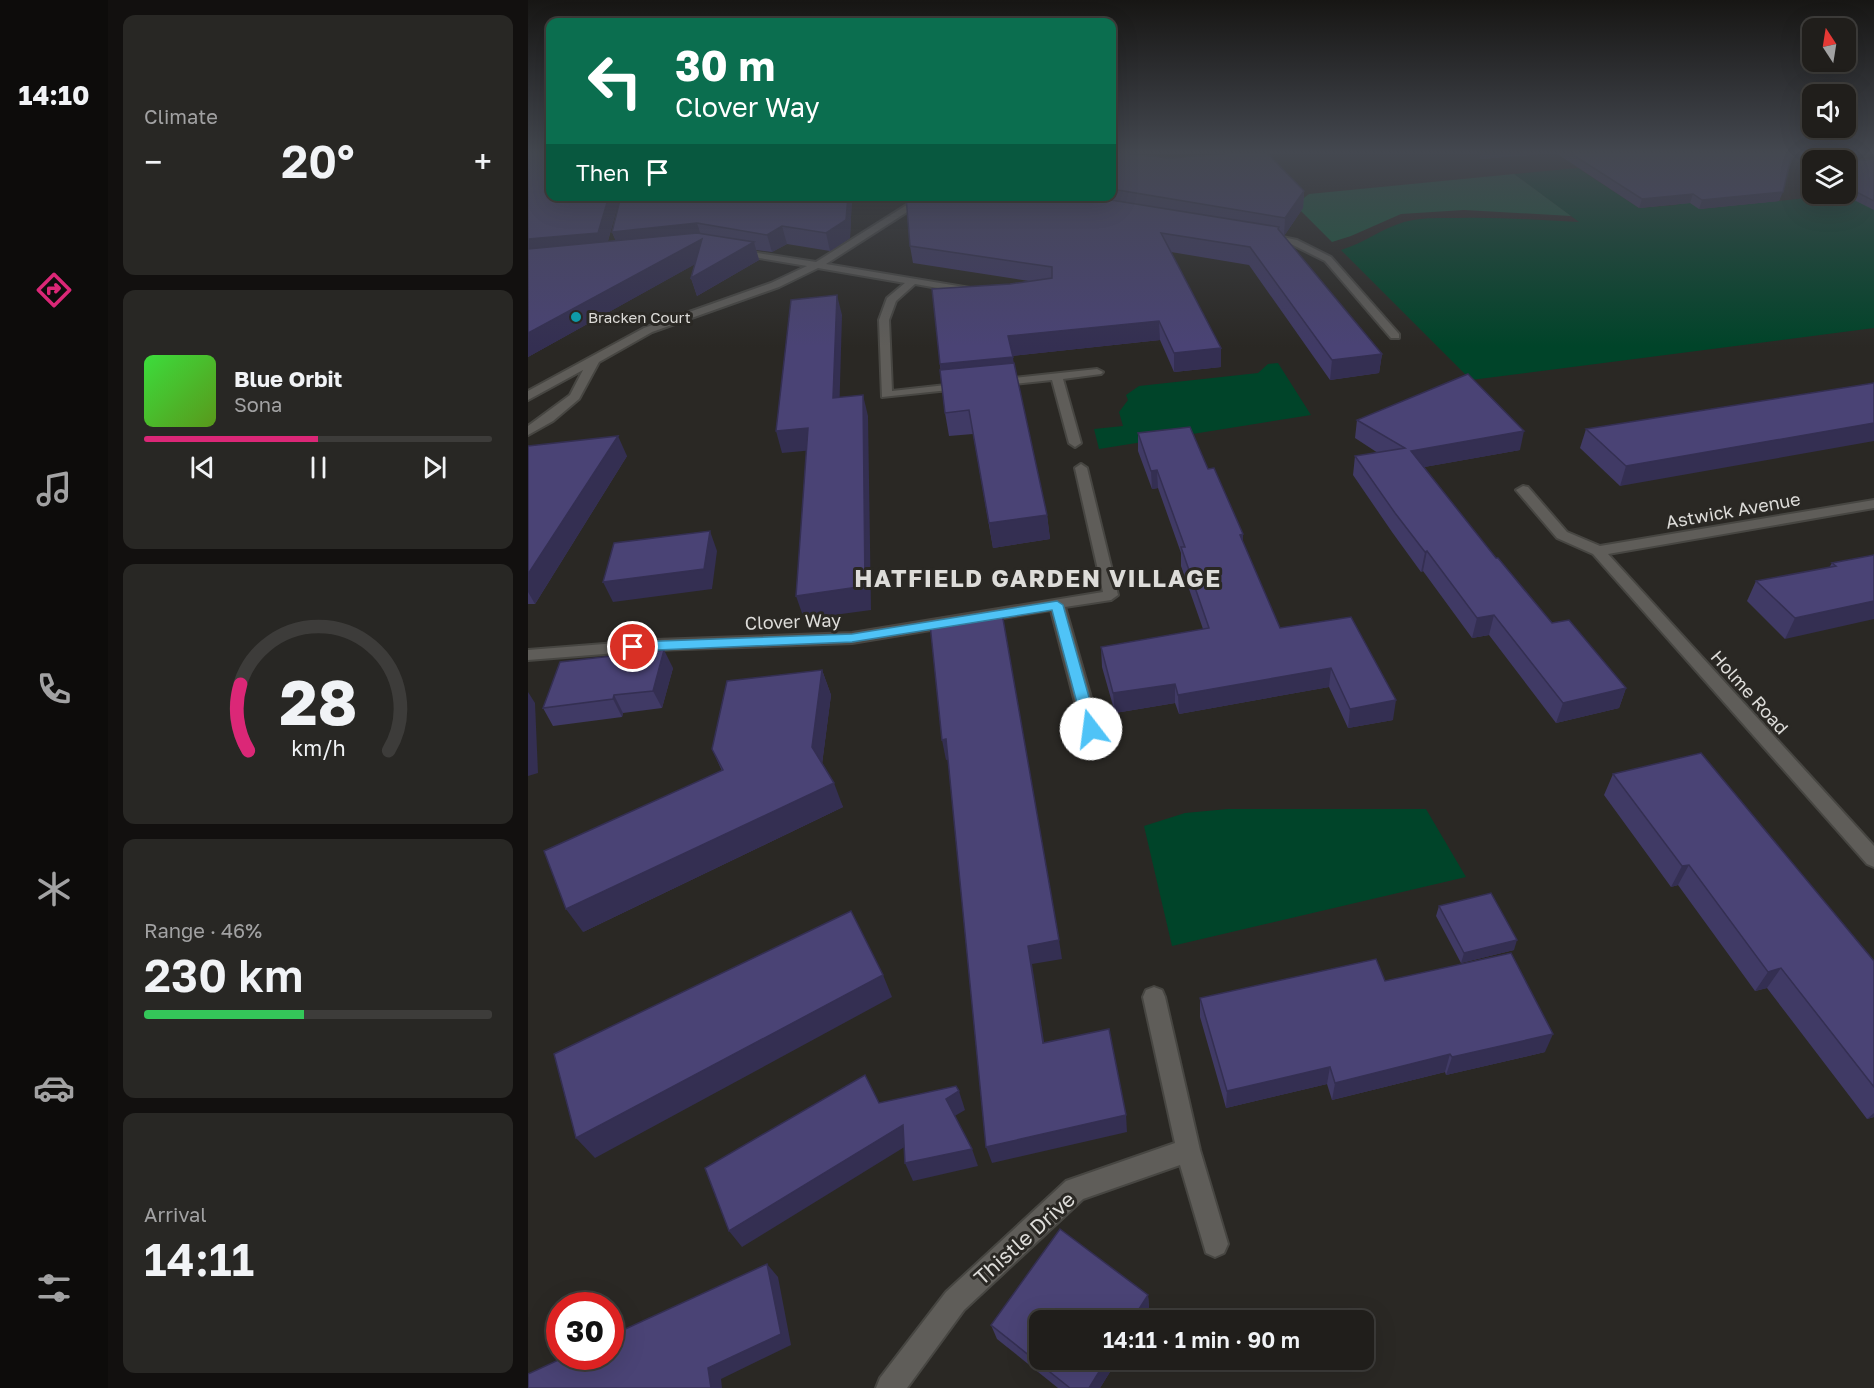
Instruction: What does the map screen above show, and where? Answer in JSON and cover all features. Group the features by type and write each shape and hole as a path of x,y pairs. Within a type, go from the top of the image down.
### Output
{"street":[{"path":"528,396 648,330 775,285 819,264 893,218"},
{"path":"1261,236 1294,242 1328,259 1395,336"},
{"path":"724,249 980,292"},
{"path":"913,281 891,300 884,320 886,395 1097,372"},
{"path":"528,431 575,397 594,359"},
{"path":"1057,376 1076,443"},
{"name":"Clover Way","path":"528,655 655,645 852,638 1111,595 1081,468"},
{"path":"1523,490 1562,535 1598,551"},
{"name":"Astwick Avenue","path":"1598,551 1874,504"},
{"name":"Holme Road","path":"1598,551 1874,859"},
{"path":"1057,605 1091,729"},
{"path":"1155,997 1188,1150 1215,1244"},
{"name":"Thistle Drive","path":"890,1388 955,1301 1075,1190 1188,1150"}],"green space":[{"path":"1308,218 1392,218 1351,236 1332,242"},
{"path":"1489,218 1579,222 1573,218 1874,218 1874,328 1471,380 1341,250 1396,225 1417,219"},
{"path":"1278,363 1311,415 1099,449 1094,429 1123,426 1119,412 1128,400 1126,395 1139,386 1258,373 1268,364"},
{"path":"1228,809 1426,809 1466,877 1172,946 1144,826 1185,813"}],"building":[{"path":"528,218 603,218 598,233 528,239"},
{"path":"616,218 846,218 826,233 782,226 767,235 697,223 612,232"},
{"path":"908,218 1222,218 1279,227 1278,229 1382,354 1332,360 1250,247 1161,233 1221,348 1174,353 1159,321 1008,336 1013,357 940,364 932,289 1010,284 1052,278 1052,267 910,246"},
{"path":"697,233 754,242 691,278 702,239 528,333 528,249"},
{"path":"837,295 833,398 863,395 865,586 796,596 808,428 776,431 791,300"},
{"path":"1014,363 1047,515 989,523 969,410 945,413 940,370"},
{"path":"1468,374 1524,431 1411,451 1496,558 1552,623 1569,620 1626,688 1563,703 1494,615 1477,618 1427,551 1425,552 1395,513 1355,456 1405,448 1357,420"},
{"path":"1874,383 1874,423 1626,466 1586,429"},
{"path":"1190,427 1208,469 1214,468 1280,628 1351,617 1396,700 1350,709 1331,668 1178,695 1175,684 1113,693 1101,647 1209,628 1181,547 1185,547 1157,470 1151,471 1138,433"},
{"path":"618,436 528,574 528,446"},
{"path":"710,531 704,569 603,582 614,543"},
{"path":"1874,555 1874,601 1795,618 1756,581 1836,566 1832,563"},
{"path":"1002,613 1059,940 1028,946 1043,1043 1109,1029 1126,1115 986,1147 946,739 942,740 930,624"},
{"path":"664,650 653,691 614,695 613,699 543,708 560,662"},
{"path":"822,670 812,747 834,783 566,909 544,851 723,770 712,749 727,681"},
{"path":"1701,753 1874,961 1874,1087 1781,968 1768,972 1689,865 1682,866 1613,774"},
{"path":"1491,893 1517,940 1464,953 1439,906"},
{"path":"851,911 883,975 576,1138 554,1054"},
{"path":"1511,953 1553,1034 1452,1057 1450,1054 1335,1083 1330,1067 1227,1091 1200,998 1376,959 1385,981"},
{"path":"865,1075 879,1103 956,1086 959,1091 946,1099 972,1149 905,1163 903,1125 729,1231 705,1168"},
{"path":"1060,1229 1148,1295 1138,1310 1029,1310 1029,1355 991,1325"},
{"path":"767,1264 781,1334 708,1368 711,1388 528,1388 528,1374 546,1366 546,1370 624,1370 624,1330"},
{"path":"1047,1370 1100,1370 1089,1388 1070,1388"}],"place":[{"name":"Bracken Court","path":"576,317"}],"district":[{"name":"HATFIELD GARDEN VILLAGE","path":"1038,577"}],"route":[{"path":"633,647 852,638 1057,605 1091,729"}]}
